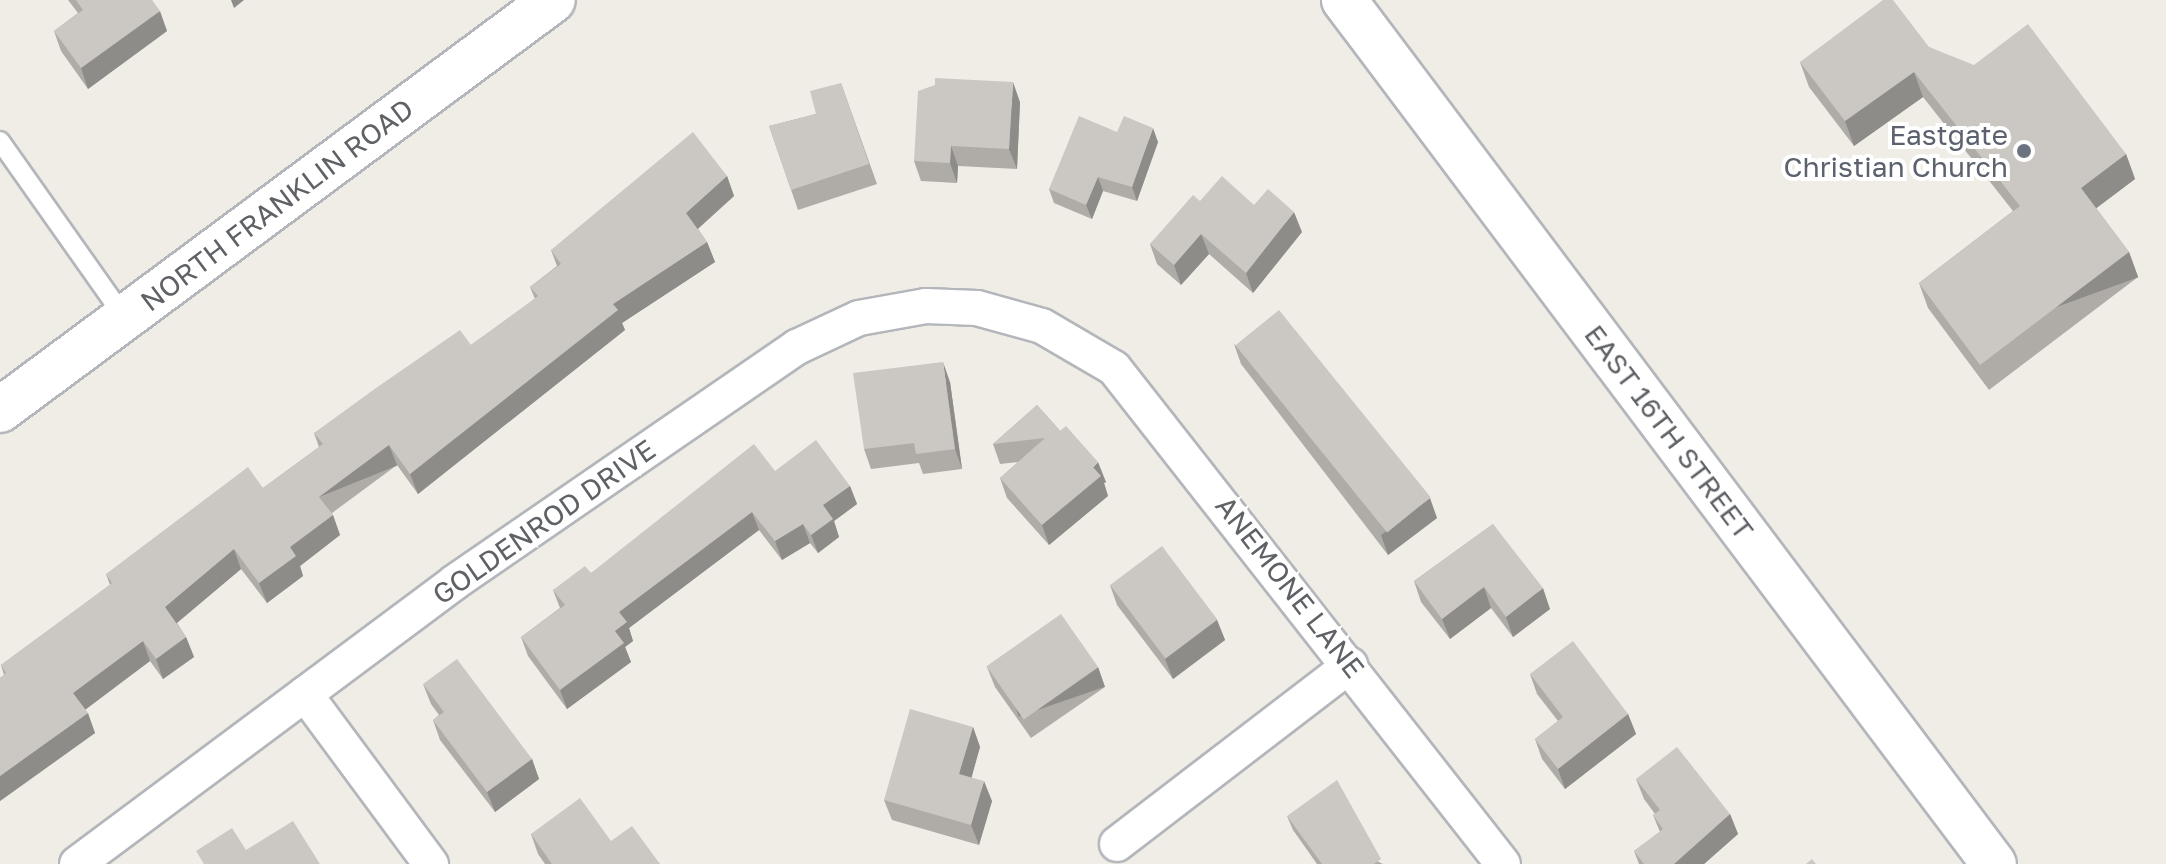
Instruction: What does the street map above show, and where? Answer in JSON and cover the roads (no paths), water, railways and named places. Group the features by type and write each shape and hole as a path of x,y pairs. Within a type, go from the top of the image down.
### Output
{"street":[{"name":"NORTH FRANKLIN ROAD","path":"0,410 553,0"},
{"name":"EAST 16TH STREET","path":"1344,0 1994,864"},
{"name":"GOLDENROD DRIVE","path":"77,864 455,582 833,328 934,306 977,308 1056,333"},
{"name":"ANEMONE LANE","path":"1056,333 1114,368 1149,405 1503,864"},
{"path":"1117,844 1350,665"},
{"path":"305,694 431,864"}],"lane":[{"path":"0,141 125,318"}],"place":[{"name":"Eastgate Christian Church","path":"2024,151"}]}
